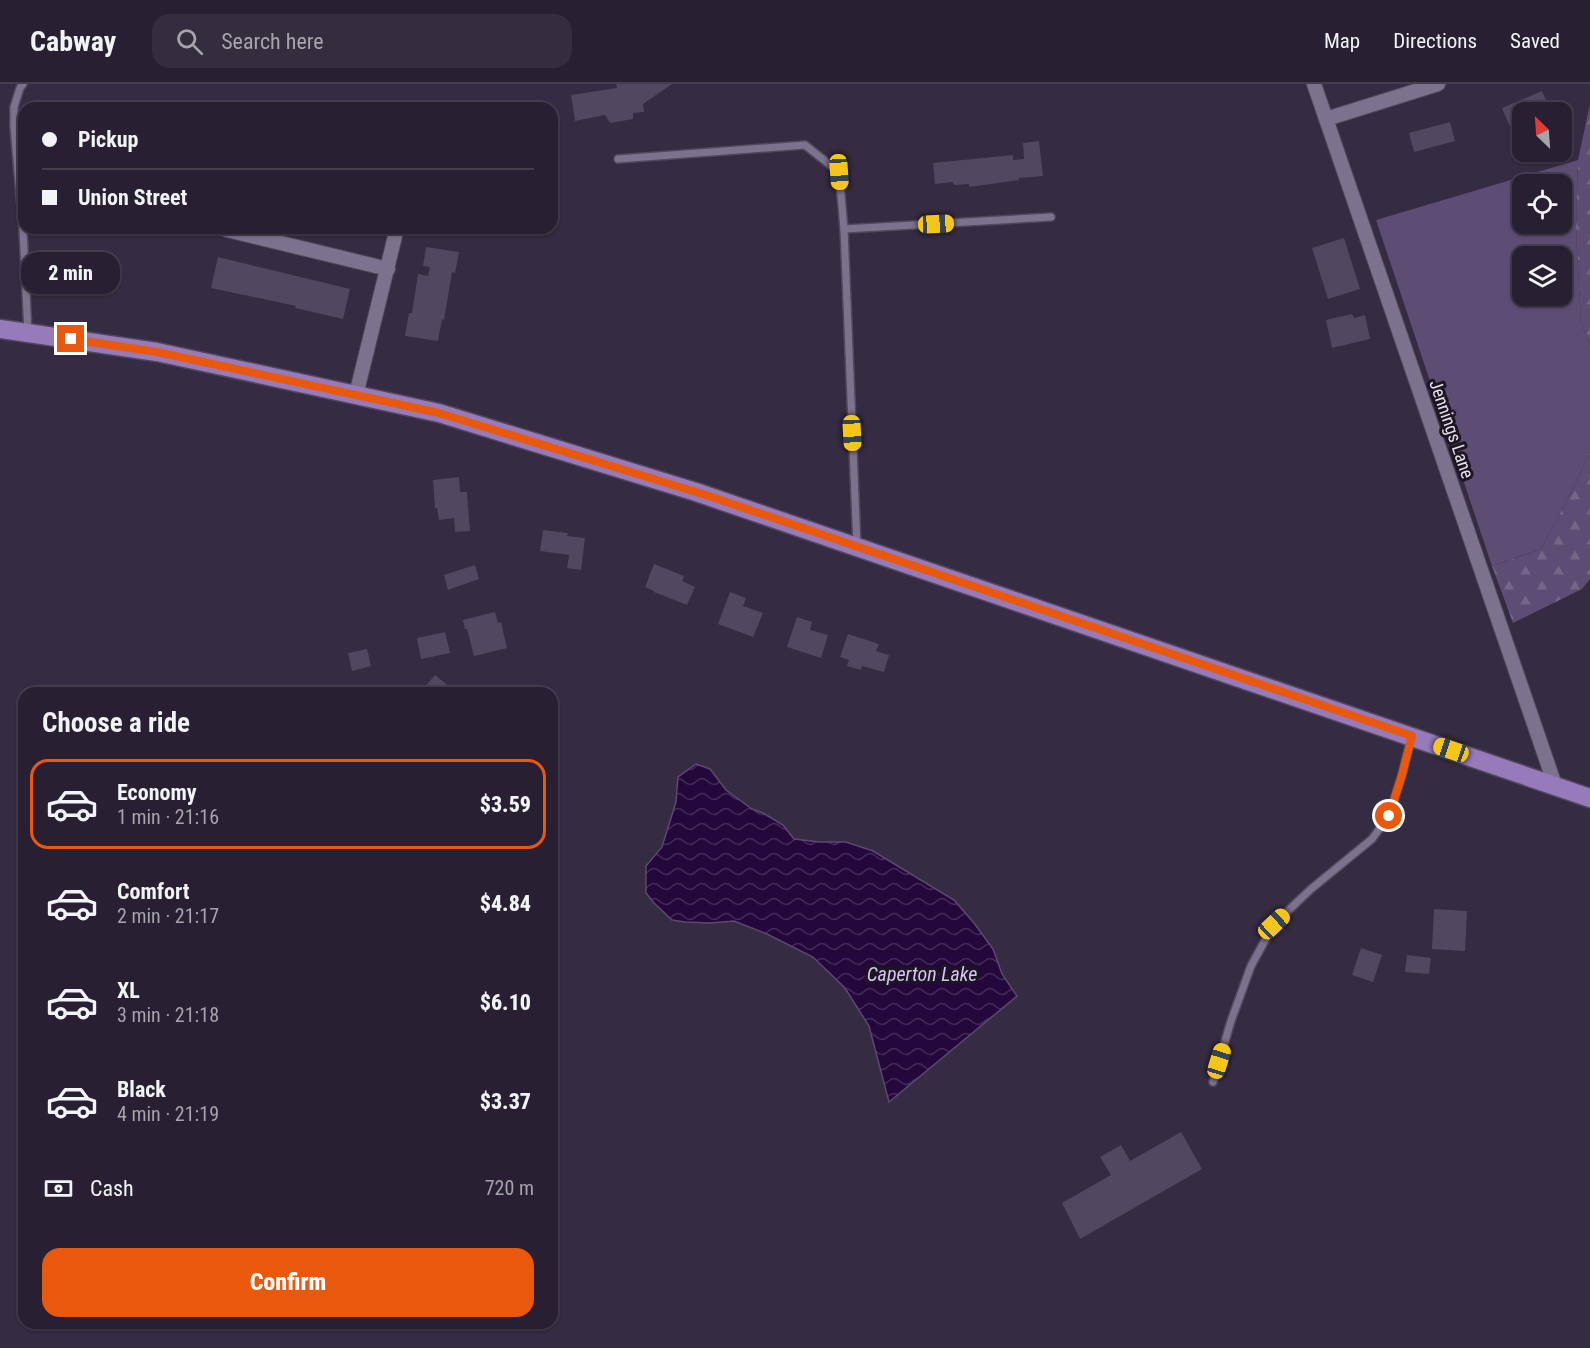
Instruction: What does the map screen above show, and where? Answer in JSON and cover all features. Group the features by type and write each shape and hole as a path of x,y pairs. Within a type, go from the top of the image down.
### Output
{"main road":[{"path":"0,328 157,352 439,413 696,492 1590,798"}],"street":[{"name":"Jennings Lane","path":"1314,84 1555,785"},
{"path":"1326,119 1438,84"},
{"path":"244,234 388,269"},
{"path":"356,395 396,234"}],"lane":[{"path":"18,178 14,107 23,84"},
{"path":"618,159 805,145 839,172 844,229 857,546"},
{"path":"844,229 1051,218"},
{"path":"22,234 28,333"},
{"path":"1213,1082 1231,1021 1251,966 1274,924 1372,839 1389,816 1412,736"}],"green space":[{"path":"1590,104 1590,345 1581,322 1576,230 1578,160"},
{"path":"1578,160 1576,231 1581,322 1590,345 1590,452 1541,549 1492,566 1376,220 1512,180 1512,234 1572,234 1572,174 1531,174"},
{"path":"1590,452 1590,579 1582,589 1513,623 1492,566 1541,549"}],"water":[{"name":"Caperton Lake","path":"696,764 710,769 726,790 752,809 783,825 794,839 846,842 873,851 954,900 993,949 1002,974 1017,996 889,1102 869,1026 845,988 813,957 767,934 734,921 710,923 672,920 646,893 646,866 662,847 676,802 678,777"}],"building":[{"path":"616,84 672,84 643,104 644,112 633,113 633,119 610,123 605,115 575,121 571,95 617,88"},
{"path":"1542,91 1547,102 1516,102"},
{"path":"1512,104 1512,129 1511,129 1502,108"},
{"path":"1450,122 1455,141 1414,152 1409,133"},
{"path":"1039,141 1043,176 969,187 969,184 954,185 953,182 935,184 933,163 1013,155 1013,160 1024,159 1023,143"},
{"path":"1344,238 1360,289 1328,299 1312,248"},
{"path":"426,247 459,252 455,273 452,272 438,341 405,336 409,313 412,313 418,274 428,276 430,267 423,266"},
{"path":"218,257 350,289 343,319 295,308 296,306 211,288"},
{"path":"1352,314 1354,318 1365,315 1370,339 1332,348 1326,320"},
{"path":"459,477 460,492 467,492 470,531 455,532 454,518 439,520 437,508 435,508 433,480"},
{"path":"543,530 585,538 581,570 567,568 569,555 540,551"},
{"path":"654,564 684,576 682,581 695,587 687,605 645,587"},
{"path":"475,565 479,579 448,590 444,575"},
{"path":"730,592 746,598 743,606 763,613 753,637 718,624"},
{"path":"495,612 498,623 501,622 507,648 474,656 463,620"},
{"path":"797,617 812,622 810,630 828,635 821,658 787,647"},
{"path":"445,632 450,653 421,659 417,638"},
{"path":"848,634 879,644 876,651 889,655 884,672 862,666 861,670 847,666 849,660 840,657"},
{"path":"367,649 371,666 352,671 348,653"},
{"path":"435,675 450,687 425,687"},
{"path":"1434,909 1467,911 1465,951 1432,949"},
{"path":"1361,948 1382,955 1373,982 1352,975"},
{"path":"1407,955 1431,958 1429,974 1405,972"},
{"path":"1181,1132 1202,1169 1080,1239 1062,1203 1111,1175 1100,1157 1121,1145 1130,1161"}],"route":[{"path":"71,339 157,352 439,413 709,496 1412,736 1389,816"}]}
